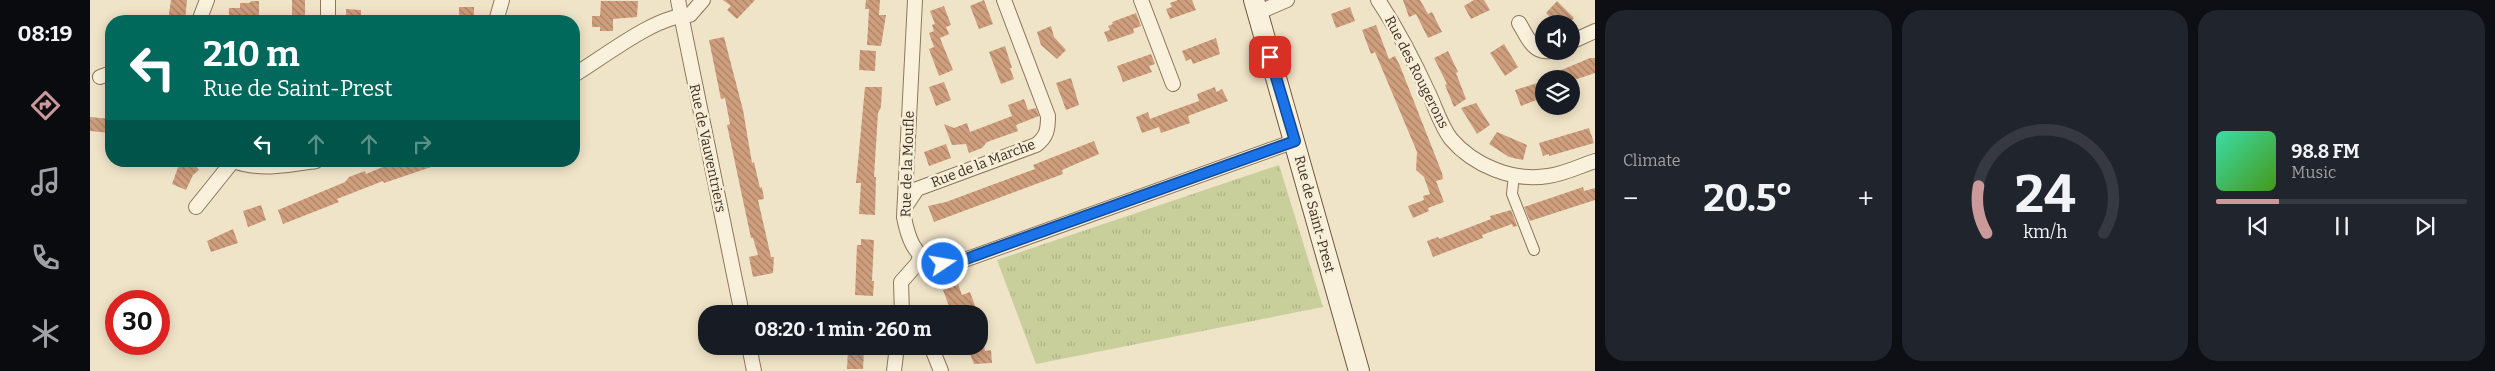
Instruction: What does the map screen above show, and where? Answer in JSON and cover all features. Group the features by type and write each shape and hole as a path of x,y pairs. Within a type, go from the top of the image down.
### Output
{"main road":[{"name":"Rue de Saint-Prest","path":"1256,6 1359,371"}],"street":[{"path":"201,15 207,0"},
{"path":"328,0 328,15"},
{"path":"498,15 502,0"},
{"name":"Rue de Vauventriers","path":"678,0 741,305"},
{"path":"580,71 657,23 680,15 690,15 703,0"},
{"name":"Rue de la Moufle","path":"915,0 904,216 912,248 921,255"},
{"name":"Rue de la Marche","path":"904,208 917,188 1036,145 1044,139 1048,125 1048,116 1004,0"},
{"path":"1141,0 1173,84"},
{"path":"1256,6 1286,0"},
{"name":"Rue des Rougerons","path":"1378,0 1405,44 1450,137 1475,160 1494,169 1514,174 1548,176 1595,161"},
{"path":"1520,23 1535,48"},
{"path":"1580,38 1595,31"},
{"path":"904,305 901,282 917,264 921,255 936,263 956,263 1295,141"},
{"path":"196,207 228,167"},
{"path":"1514,174 1512,194 1534,250"},
{"path":"751,355 754,371"},
{"path":"894,371 896,355"},
{"path":"935,355 942,371"}],"green space":[{"path":"1279,165 1323,307 1036,364 997,260"}],"building":[{"path":"171,0 187,0 186,15 169,15"},
{"path":"292,0 305,0 305,15 292,15"},
{"path":"723,0 755,0 737,19 727,10 731,6"},
{"path":"866,0 880,0 879,15 886,15 881,46 867,45 869,9 865,9"},
{"path":"984,0 993,24 979,29 970,6"},
{"path":"1178,0 1192,0 1196,10 1170,19 1166,9 1172,7 1170,3"},
{"path":"1403,0 1420,0 1428,14 1432,12 1442,32 1428,38 1416,14 1409,17"},
{"path":"1474,0 1484,0 1490,10 1471,19 1464,6"},
{"path":"259,1 259,15 229,15 229,8 240,8 240,3"},
{"path":"601,1 638,1 637,17 613,19 613,31 600,31 600,27 592,27 592,16 600,16"},
{"path":"1557,1 1571,15 1548,15 1546,13"},
{"path":"944,6 951,25 946,27 949,34 940,38 953,70 939,76 929,49 934,47 929,33 934,31 932,25 935,24 930,11"},
{"path":"459,7 474,7 474,15 459,15"},
{"path":"1350,7 1355,21 1336,28 1331,14"},
{"path":"346,9 361,10 361,15 346,15"},
{"path":"1136,13 1141,26 1133,29 1134,33 1108,42 1104,32 1110,30 1108,26 1113,24 1112,22"},
{"path":"1376,25 1389,59 1395,56 1400,66 1442,173 1443,179 1436,181 1444,202 1428,208 1429,211 1413,218 1408,206 1424,200 1423,196 1430,194 1424,177 1416,170 1417,152 1375,52 1371,54 1362,30"},
{"path":"1051,26 1054,37 1066,50 1057,59 1041,45 1037,32"},
{"path":"724,37 743,110 752,163 754,162 760,188 762,187 764,199 758,200 771,257 774,257 773,273 753,277 749,257 758,255 753,238 751,238 727,125 730,124 725,98 721,99 709,40"},
{"path":"1216,38 1220,54 1193,64 1191,59 1186,61 1182,51"},
{"path":"1504,44 1518,67 1505,76 1490,53"},
{"path":"1005,46 1014,79 1001,84 989,52"},
{"path":"860,50 876,51 875,71 859,70"},
{"path":"1448,51 1458,72 1456,73 1466,99 1454,107 1445,85 1447,84 1434,58"},
{"path":"1151,54 1155,64 1149,66 1152,72 1123,82 1117,66"},
{"path":"1590,58 1595,58 1595,73 1580,78 1580,70 1561,70"},
{"path":"1071,78 1079,105 1066,110 1056,83"},
{"path":"944,82 951,100 936,106 929,87"},
{"path":"1535,84 1535,101 1521,106 1515,90"},
{"path":"865,87 882,87 881,107 878,113 874,177 876,177 875,215 859,214 861,183 856,183"},
{"path":"1215,87 1216,92 1222,89 1228,101 1188,116 1190,123 1161,133 1159,127 1142,133 1136,117 1148,112 1150,119 1199,101 1197,94"},
{"path":"1024,99 1028,110 1036,108 1039,116 1016,125 1018,131 987,142 982,148 969,153 966,144 952,145 944,124 954,128 967,123 970,132 1012,116 1008,105"},
{"path":"1476,103 1490,125 1477,134 1461,108"},
{"path":"90,117 105,118 105,132 90,131"},
{"path":"1589,128 1594,143 1543,156 1539,143"},
{"path":"1497,132 1527,145 1523,160 1509,157 1489,144"},
{"path":"1094,141 1099,154 1062,170 1063,174 934,222 928,206 946,202 1035,169 1033,165"},
{"path":"946,144 951,158 929,166 924,152"},
{"path":"178,167 197,167 199,170 193,175 186,190 172,184"},
{"path":"383,167 431,167 384,183 383,181 337,199 339,202 283,224 278,210 345,182 349,177 365,171 366,174"},
{"path":"1583,187 1584,191 1595,188 1595,200 1530,221 1524,207"},
{"path":"261,205 266,220 248,227 243,211"},
{"path":"1511,210 1517,226 1513,227 1512,224 1482,235 1483,238 1433,257 1427,241 1438,237 1439,239 1491,219 1490,216"},
{"path":"233,229 238,243 211,252 207,241"},
{"path":"861,239 874,240 873,296 855,295 857,245 861,245"},
{"path":"958,284 962,295 970,292 975,305 949,305 943,290"},
{"path":"988,350 991,350 992,363 974,364 970,355 988,355"},
{"path":"848,355 864,355 863,369 847,369"}],"route":[{"path":"943,264 956,263 1295,141 1270,57"}]}
